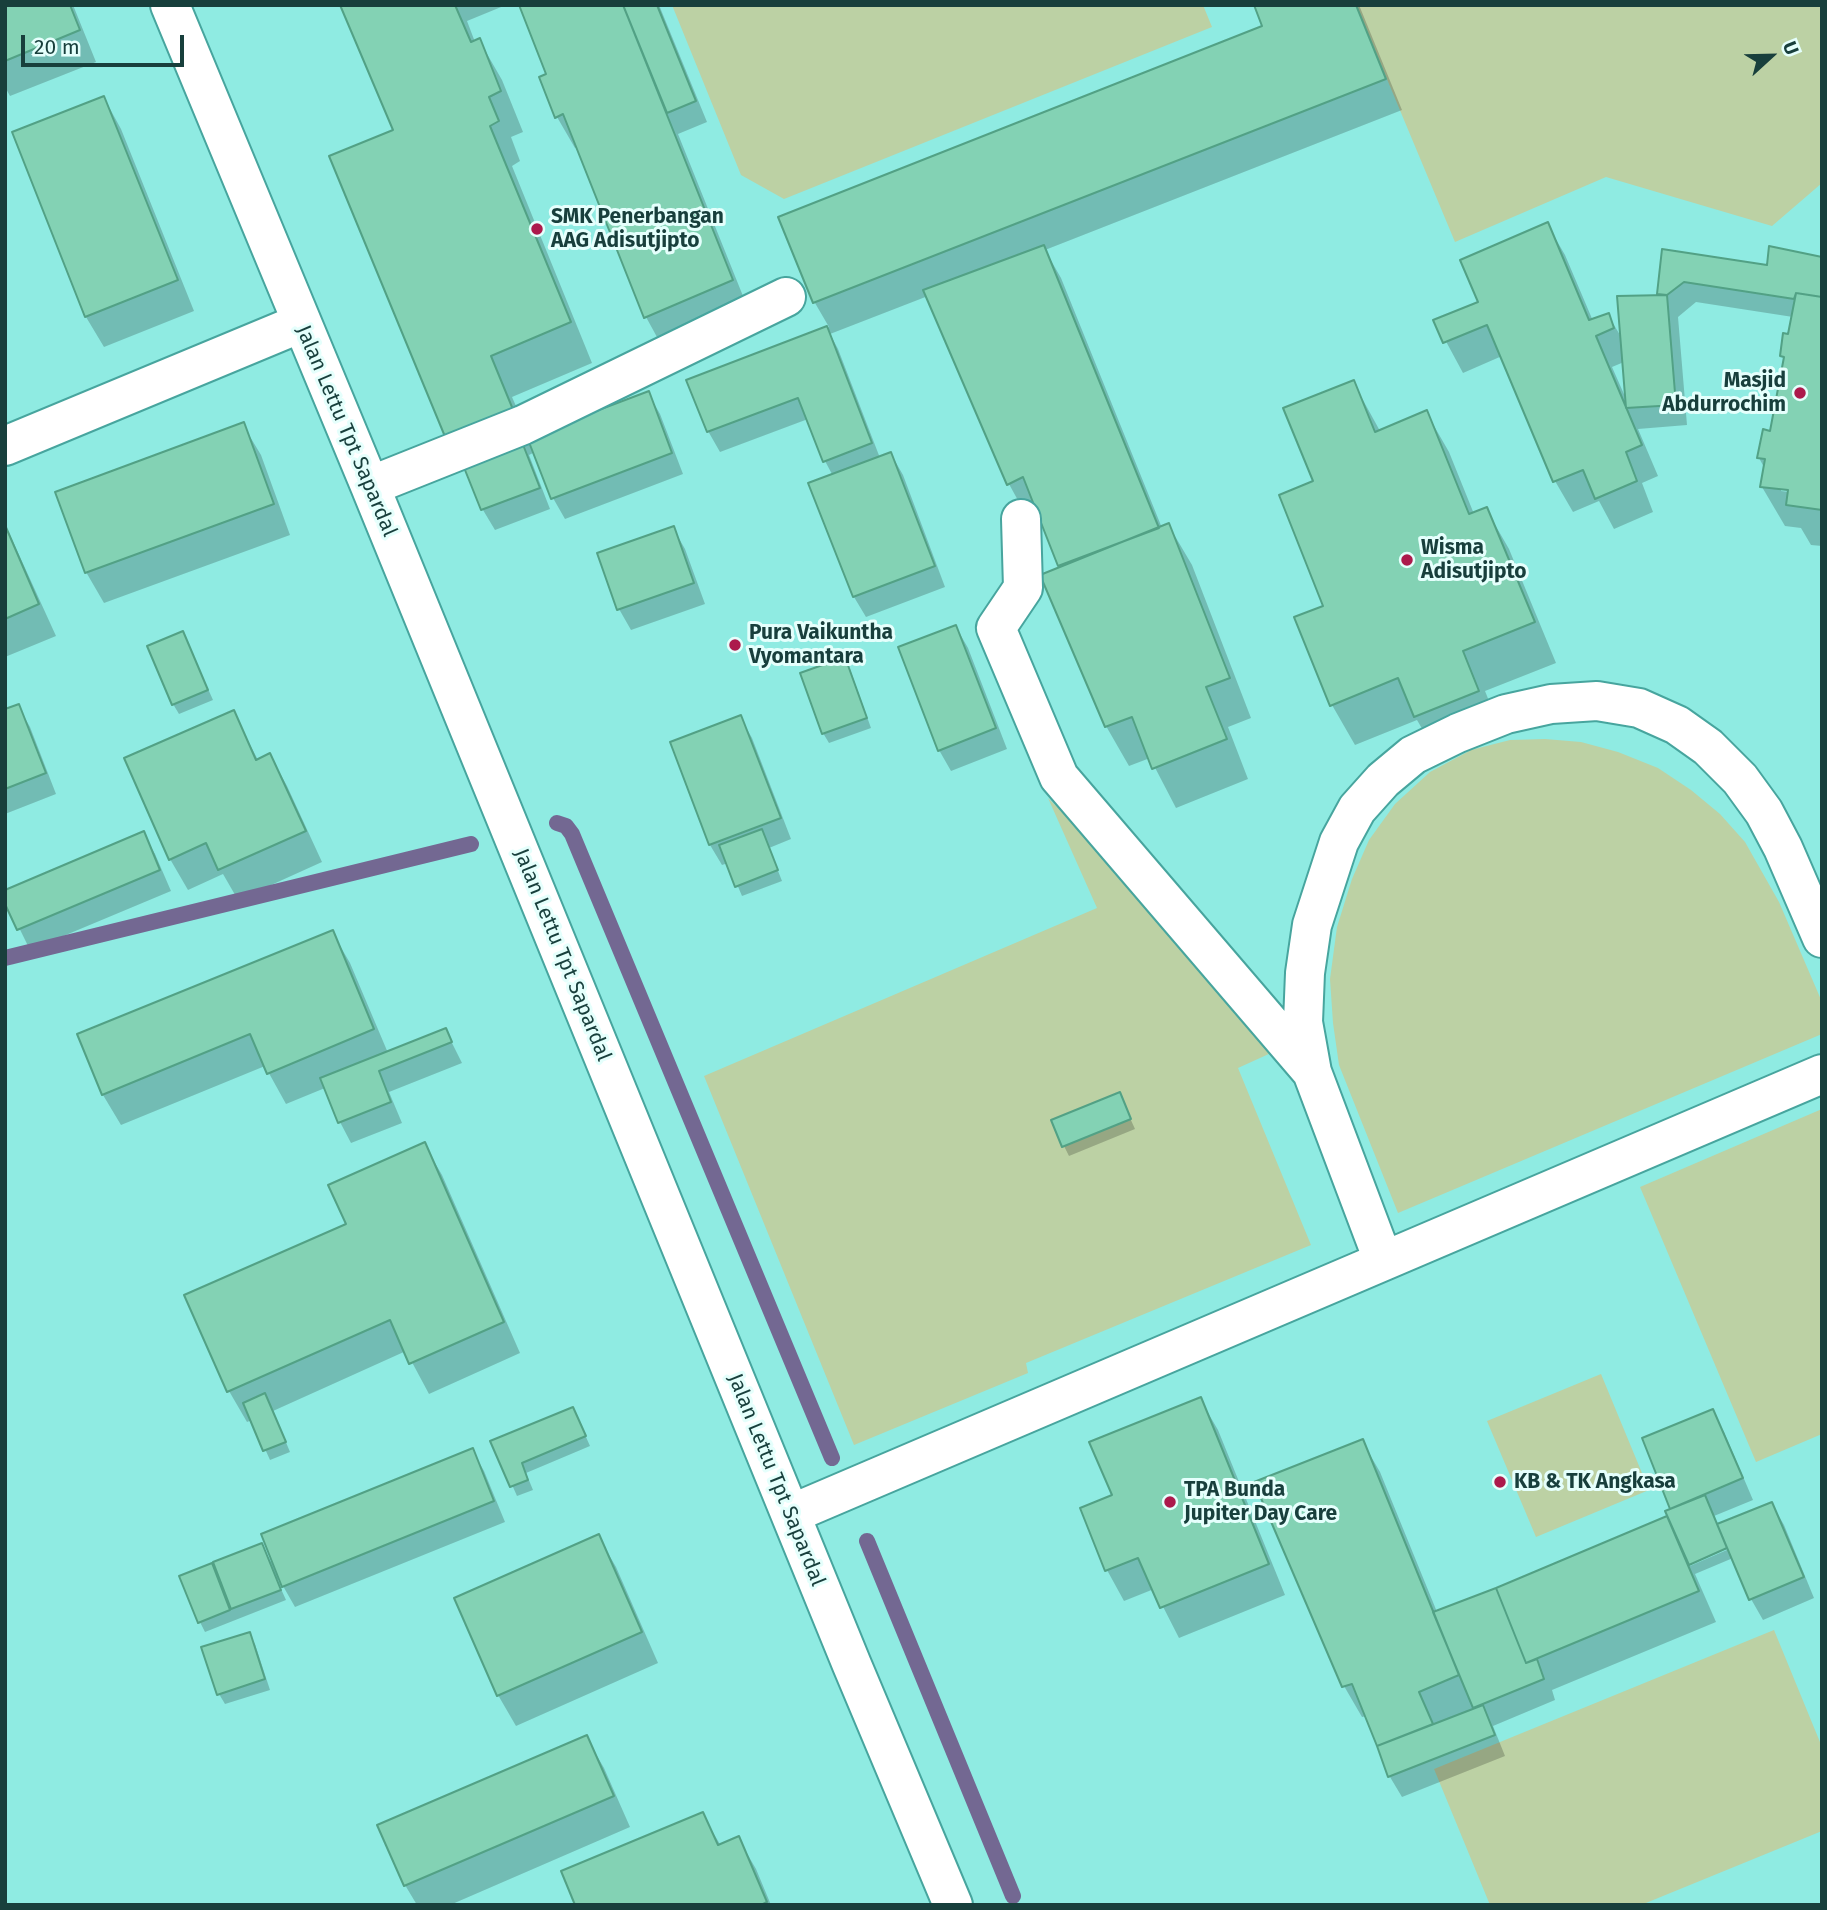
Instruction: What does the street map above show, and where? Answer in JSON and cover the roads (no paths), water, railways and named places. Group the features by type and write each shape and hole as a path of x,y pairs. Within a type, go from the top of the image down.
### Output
{"street":[{"name":"Jalan Lettu Tpt Sapardal","path":"170,5 953,1905"},
{"path":"370,486 523,425 786,297"},
{"path":"5,446 301,324"},
{"path":"1021,519 1023,588 996,628 1059,777 1312,1072"},
{"path":"1383,1260 1312,1072 1303,1022 1305,973 1311,925 1339,842 1357,809 1383,780 1413,755 1506,714 1551,705 1597,701 1639,708 1677,725 1708,747 1740,779 1764,812 1783,848 1822,938"},
{"path":"791,1514 1822,1074"}],"waterway":[{"path":"557,823 566,826 572,834 832,1458"},
{"path":"5,958 471,844"},
{"path":"867,1541 1013,1896"}],"place":[{"name":"SMK Penerbangan AAG Adisutjipto","path":"537,229"},
{"name":"Masjid Abdurrochim","path":"1800,393"},
{"name":"Wisma Adisutjipto","path":"1407,560"},
{"name":"Pura Vaikuntha Vyomantara","path":"735,645"},
{"name":"KB & TK Angkasa","path":"1500,1482"},
{"name":"TPA Bunda Jupiter Day Care","path":"1170,1502"}]}
